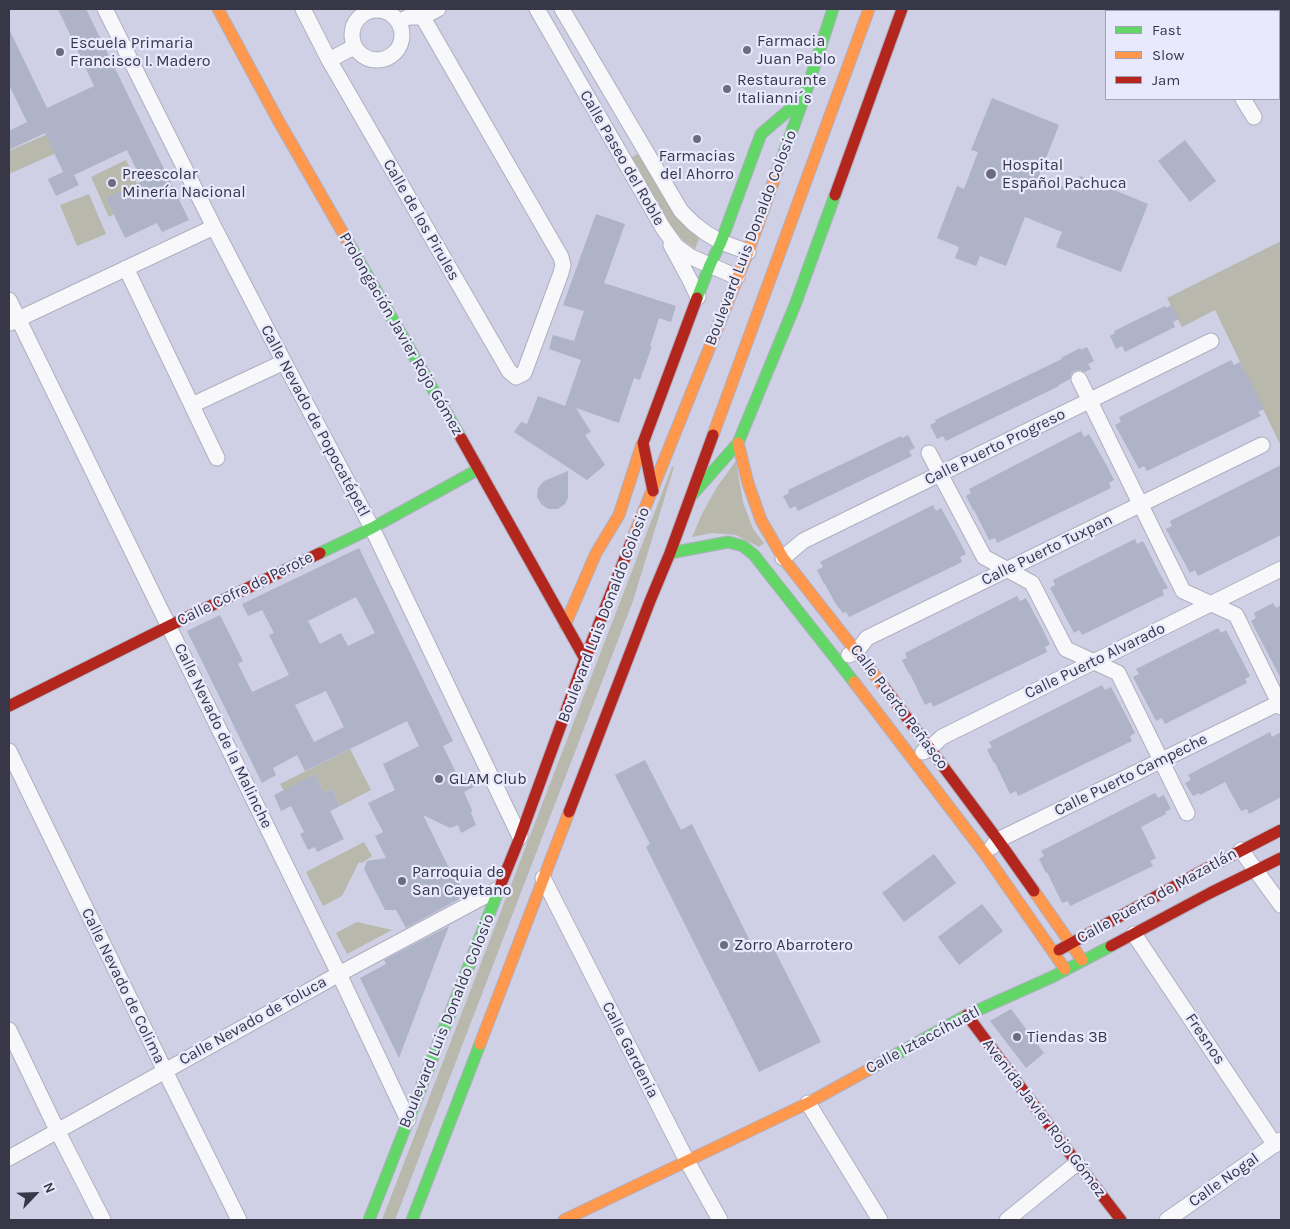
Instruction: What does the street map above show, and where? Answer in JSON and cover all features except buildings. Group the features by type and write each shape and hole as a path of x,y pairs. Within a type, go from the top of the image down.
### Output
{"main road":[{"name":"Prolongación Javier Rojo Gómez","path":"218,9 278,120 479,469 585,659"},
{"name":"Boulevard Luis Donaldo Colosio","path":"369,1220 520,837 585,659 748,252 834,9"},
{"name":"Boulevard Luis Donaldo Colosio","path":"412,1220 670,553 869,9"},
{"path":"690,497 738,443 795,305 902,9"},
{"path":"565,625 596,553 619,515 642,443 761,134 805,95"},
{"path":"642,443 653,491"},
{"name":"Calle Puerto Peñasco","path":"738,443 748,483 761,520 783,558 857,651 930,748 998,840 1082,960"},
{"name":"Calle Cofre de Perote","path":"9,706 372,528 479,469"},
{"name":"Calle Puerto Peñasco","path":"670,553 728,542 743,546 754,555 985,854 1065,970"},
{"name":"Calle Puerto de Mazatlán","path":"1054,952 1281,830"},
{"name":"Calle Iztaccíhuatl","path":"564,1220 808,1102 967,1015 1052,977 1281,858"},
{"path":"1052,977 1054,952"},
{"name":"Avenida Javier Rojo Gómez","path":"967,1015 1121,1220"}],"street":[{"name":"Calle Nevado de Popocatépetl","path":"104,9 214,227 372,528 520,837"},
{"name":"Calle de los Pirules","path":"303,9 329,60 508,371 516,377 524,374 563,265 561,257 412,15"},
{"path":"412,15 402,29 400,45 390,57 382,60 366,58 354,47 352,31 358,17 364,12 379,9 387,11 394,16 412,15 438,9"},
{"name":"Calle Paseo del Roble","path":"536,9 662,228 676,246 691,257 737,277"},
{"name":"Calle Paseo del Roble","path":"562,9 681,211 700,228 721,242 748,252"},
{"path":"329,60 354,47"},
{"path":"1244,100 1254,118"},
{"path":"13,321 214,227"},
{"path":"662,228 698,297"},
{"path":"126,268 217,458"},
{"name":"Calle Nevado de la Malinche","path":"9,300 13,321 169,626 408,1120"},
{"name":"Calle Puerto Progreso","path":"783,558 803,541 1211,341"},
{"path":"192,405 284,362"},
{"path":"1079,379 1183,591 1236,615 1281,704"},
{"name":"Calle Puerto Tuxpan","path":"838,662 857,651 867,638 1262,445"},
{"path":"929,453 984,558 1032,582 1066,649 1118,674 1187,813"},
{"name":"Calle Puerto Alvarado","path":"911,757 930,748 942,736 1281,569"},
{"name":"Calle Puerto Campeche","path":"985,854 998,840 1281,704"},
{"name":"Calle Nevado de Colima","path":"9,751 239,1220"},
{"path":"1241,850 1281,905"},
{"name":"Calle Gardenia","path":"543,878 687,1161 720,1220"},
{"name":"Calle Nevado de Toluca","path":"9,1158 58,1132 164,1070 500,888"},
{"name":"Fresnos","path":"1134,934 1278,1142"},
{"path":"9,1030 103,1220"},
{"path":"808,1102 880,1220"},
{"name":"Calle Nogal","path":"1167,1220 1278,1142"},
{"path":"1007,1220 1077,1163"}],"shaded area":[{"path":"59,129 67,148 9,174 9,151"},
{"path":"638,154 677,215 699,239 695,249 683,240 668,223 651,196 632,157"},
{"path":"126,160 142,194 106,198 114,214 109,217 91,177"},
{"path":"89,194 106,234 77,246 60,205"},
{"path":"1281,241 1281,446 1215,310 1182,327 1167,298"},
{"path":"736,461 743,502 753,529 764,543 759,547 736,535 712,533 692,537 717,487"},
{"path":"672,467 674,467 633,601 395,1220 382,1220"},
{"path":"350,749 371,790 340,806 332,789 324,793 315,775 284,791 280,784"},
{"path":"364,842 372,856 362,863 359,862 342,896 323,906 306,872"},
{"path":"357,922 392,930 347,954 336,933"}],"traffic: fast":[{"path":"778,169 833,9"},
{"path":"697,298 721,242 761,134 803,98"},
{"path":"692,495 738,443 795,305 835,195"},
{"path":"347,240 461,438"},
{"path":"320,553 372,528 479,469"},
{"path":"670,553 728,542 743,546 754,555 854,682"},
{"path":"369,1220 499,889"},
{"path":"868,1070 967,1015 1052,977 1111,946"},
{"path":"412,1220 480,1044"}],"traffic: slow":[{"path":"218,9 278,120 347,240"},
{"path":"713,435 869,9"},
{"path":"632,540 748,252 778,169"},
{"path":"738,443 748,483 761,520 783,558 884,687"},
{"path":"565,625 596,553 619,515 642,444"},
{"path":"854,682 985,854 1065,969"},
{"path":"480,1044 569,812"},
{"path":"1034,891 1082,960"},
{"path":"564,1220 808,1103 868,1070"}],"traffic: jam":[{"path":"835,195 902,9"},
{"path":"653,491 643,443 697,298"},
{"path":"569,812 670,553 713,435"},
{"path":"461,438 585,659"},
{"path":"499,889 585,659 632,540"},
{"path":"9,706 320,553"},
{"path":"884,687 1034,891"},
{"path":"1059,950 1200,872 1281,830"},
{"path":"1111,946 1210,893 1281,858"},
{"path":"967,1015 1121,1220"}],"place":[{"name":"Farmacia Juan Pablo","path":"747,50"},
{"name":"Escuela Primaria Francisco I. Madero","path":"60,52"},
{"name":"Restaurante Italianni´s","path":"727,89"},
{"name":"Farmacias del Ahorro","path":"697,139"},
{"name":"Hospital Español Pachuca","path":"991,174"},
{"name":"Preescolar Minería Nacional","path":"112,183"},
{"name":"GLAM Club","path":"439,779"},
{"name":"Parroquia de San Cayetano","path":"402,881"},
{"name":"Zorro Abarrotero","path":"724,945"},
{"name":"Tiendas 3B","path":"1017,1037"}]}
